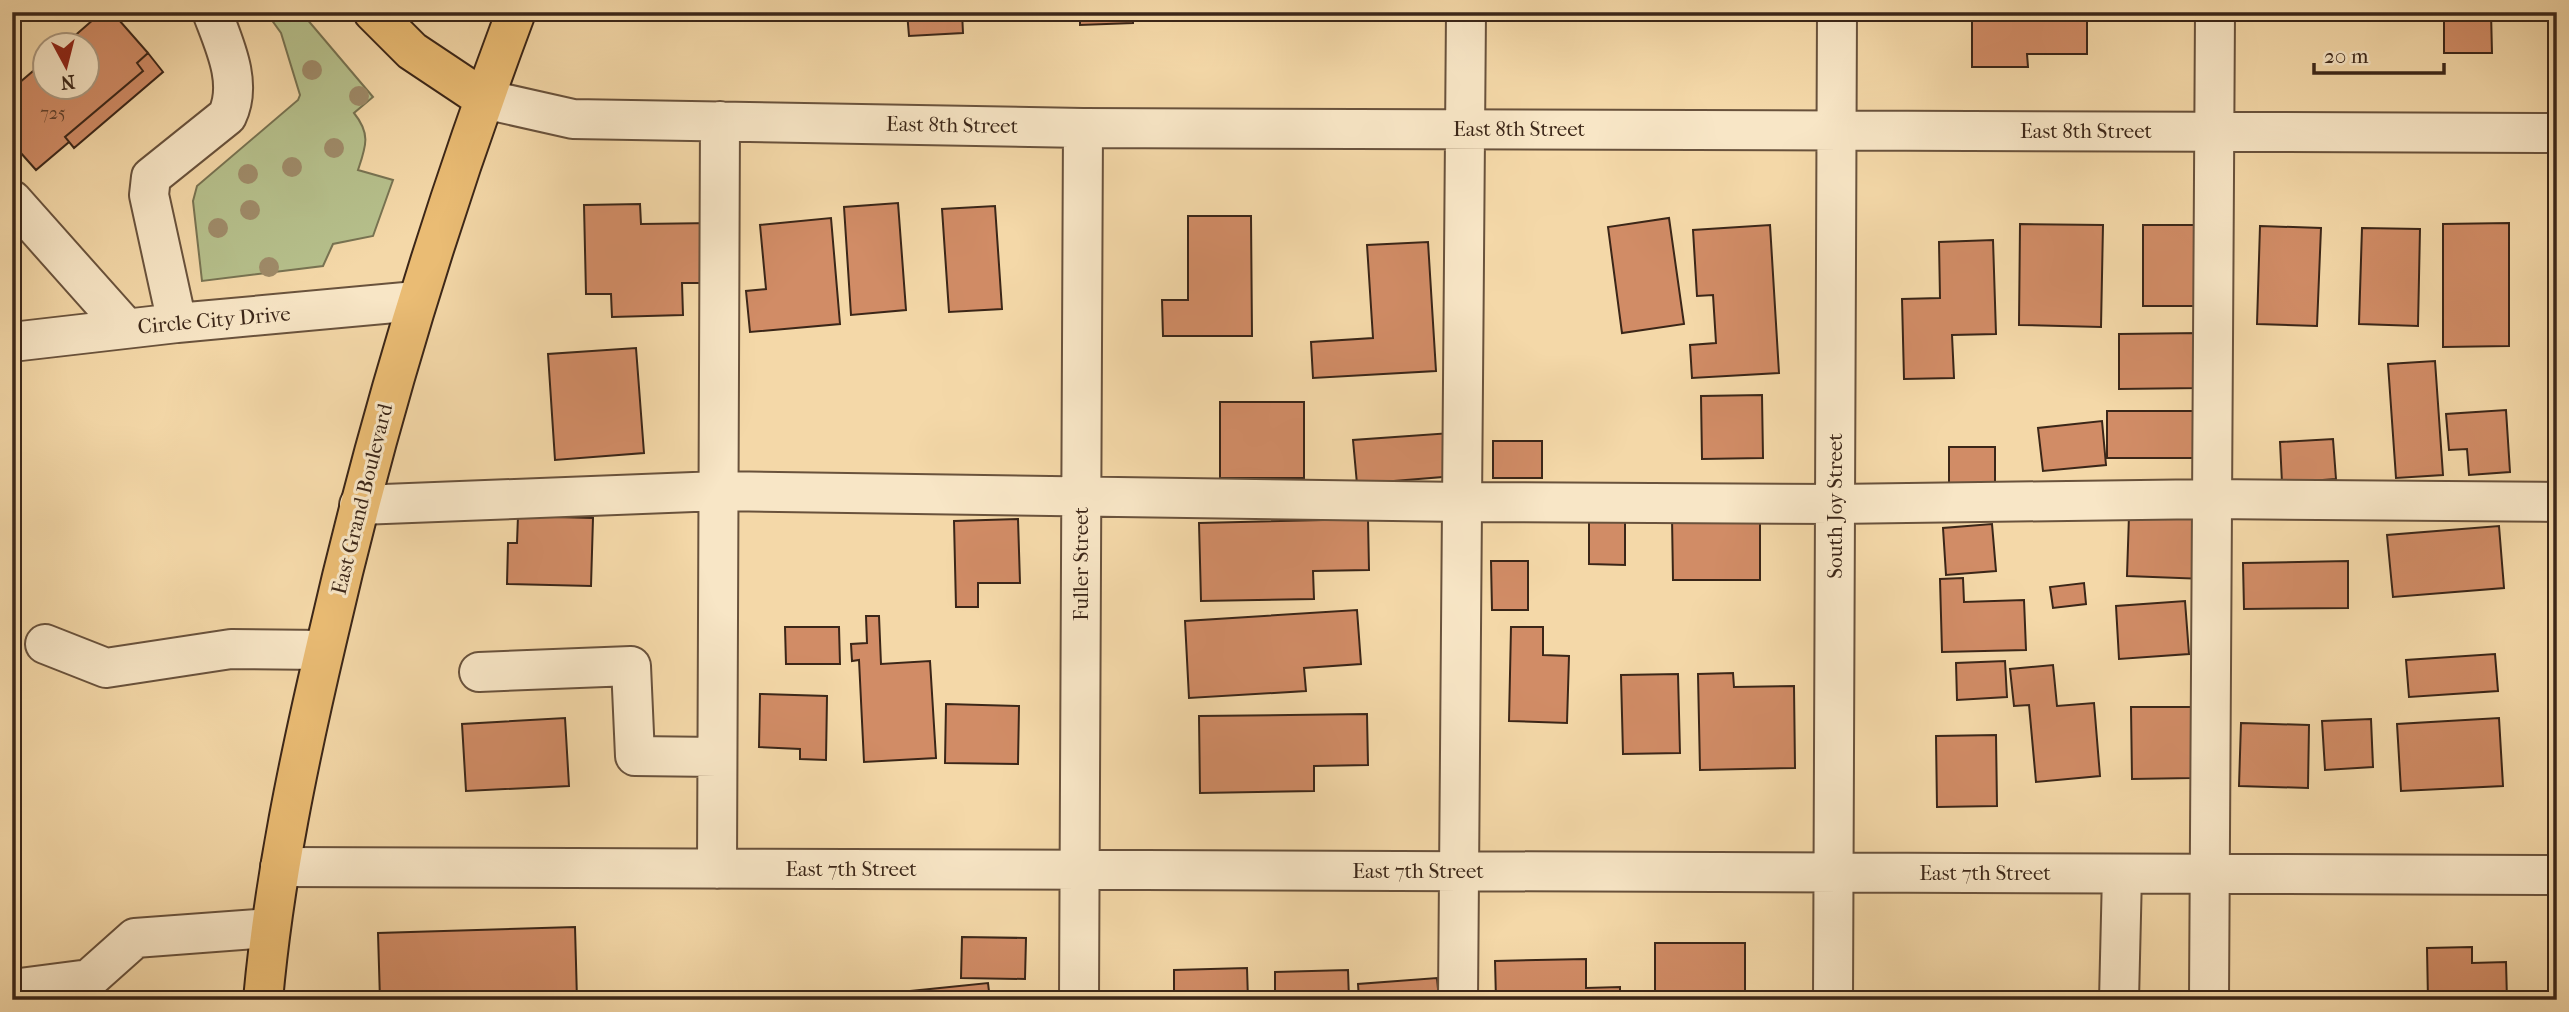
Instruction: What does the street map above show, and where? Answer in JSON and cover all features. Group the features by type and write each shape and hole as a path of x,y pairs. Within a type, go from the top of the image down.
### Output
{"main road":[{"path":"373,12 412,51 484,99"},
{"name":"East Grand Boulevard","path":"263,1000 270,928 280,867 324,650 359,505 416,301 516,12"}],"street":[{"path":"177,323 149,195 151,177 227,116 234,102 230,64 212,12"},
{"path":"1458,1000 1466,12"},
{"name":"South Joy Street","path":"1833,1000 1837,12"},
{"path":"2209,1000 2215,12"},
{"name":"East 8th Street","path":"484,99 573,119 1083,128 2557,133"},
{"path":"717,869 720,121"},
{"name":"Fuller Street","path":"1079,1000 1083,128"},
{"path":"12,200 125,328"},
{"name":"Circle City Drive","path":"12,342 125,328 416,301"},
{"path":"359,505 719,491 1462,502 1835,504 2212,499 2557,502"},
{"path":"45,644 106,668 231,649 324,650"},
{"path":"479,671 631,666 635,757 717,757"},
{"name":"East 7th Street","path":"280,867 2557,875"},
{"path":"2119,1000 2122,874"},
{"path":"12,989 90,989 135,938 270,928"}],"green space":[{"path":"266,12 301,12 373,97 354,113 365,134 358,170 393,180 373,236 333,244 323,266 202,281 193,201 197,186 298,100 300,95 281,33"}],"building":[{"path":"102,12 112,12 148,53 137,63 143,71 65,137 69,142 36,170 12,143 12,89 32,72 32,102 102,102 102,32 79,32"},
{"path":"666,12 727,12 667,18"},
{"path":"907,12 962,12 963,33 909,36"},
{"path":"1080,12 1133,12 1133,23 1080,25"},
{"path":"1596,12 1661,12 1661,17 1595,15"},
{"path":"1972,12 2087,12 2087,54 2027,54 2028,67 1972,67"},
{"path":"2444,12 2491,12 2492,53 2444,53"},
{"path":"148,53 163,72 74,148 65,137 143,71 137,63"},
{"path":"898,203 906,310 851,315 844,207"},
{"path":"640,204 641,224 713,223 714,283 682,283 683,315 612,317 611,294 586,294 584,205"},
{"path":"995,206 1002,309 949,312 942,209"},
{"path":"1188,216 1251,216 1252,336 1163,336 1162,300 1188,300"},
{"path":"831,218 840,324 750,332 746,291 766,289 760,225"},
{"path":"1669,218 1684,324 1622,333 1608,227"},
{"path":"2509,223 2509,346 2443,347 2443,224"},
{"path":"2020,224 2103,225 2101,327 2019,325"},
{"path":"1770,225 1779,373 1692,378 1690,345 1716,343 1713,295 1697,296 1693,230"},
{"path":"2143,225 2201,225 2201,306 2143,306"},
{"path":"2260,226 2321,228 2317,326 2257,324"},
{"path":"2362,228 2420,229 2418,326 2359,324"},
{"path":"1993,240 1996,334 1952,335 1954,378 1904,379 1902,299 1940,298 1939,242"},
{"path":"1428,242 1436,371 1313,378 1311,342 1373,338 1367,245"},
{"path":"2200,333 2201,388 2119,389 2119,334"},
{"path":"636,348 644,453 555,460 548,354"},
{"path":"2435,361 2443,475 2396,478 2388,364"},
{"path":"1762,395 1763,458 1702,459 1701,396"},
{"path":"1220,402 1304,402 1304,478 1220,478"},
{"path":"2506,410 2510,472 2469,475 2467,449 2449,450 2446,414"},
{"path":"2107,411 2206,411 2206,458 2107,458"},
{"path":"2102,421 2106,465 2043,471 2038,428"},
{"path":"1451,433 1455,476 1357,484 1353,440"},
{"path":"2333,439 2336,479 2282,483 2280,442"},
{"path":"1493,441 1542,441 1542,478 1493,478"},
{"path":"1949,447 1995,447 1995,483 1949,484"},
{"path":"2129,515 2207,517 2205,579 2127,576"},
{"path":"518,516 593,518 591,586 507,584 508,543 517,543"},
{"path":"1589,516 1625,516 1625,565 1589,564"},
{"path":"1672,517 1760,517 1760,580 1673,580"},
{"path":"1018,519 1020,583 978,583 978,607 956,607 954,521"},
{"path":"1368,519 1369,570 1313,571 1314,599 1201,601 1199,523"},
{"path":"1992,524 1996,571 1946,575 1943,528"},
{"path":"2499,526 2504,588 2393,597 2387,535"},
{"path":"1491,561 1528,561 1528,610 1492,610"},
{"path":"2348,561 2348,608 2244,609 2243,563"},
{"path":"1963,578 1964,602 2024,600 2026,650 1942,652 1940,579"},
{"path":"2084,583 2086,604 2053,608 2050,587"},
{"path":"2185,601 2189,654 2119,659 2116,606"},
{"path":"1357,610 1361,664 1304,668 1306,691 1189,698 1185,621"},
{"path":"866,616 879,616 881,664 930,661 936,758 864,762 859,660 852,661 851,644 867,643"},
{"path":"785,627 839,627 840,664 786,664"},
{"path":"1511,627 1543,627 1543,655 1569,656 1567,723 1509,721"},
{"path":"2495,654 2498,691 2409,697 2406,660"},
{"path":"2005,661 2007,697 1957,700 1956,663"},
{"path":"2053,665 2057,706 2094,703 2100,776 2036,782 2029,705 2014,706 2010,669"},
{"path":"1733,673 1734,687 1794,686 1795,768 1700,770 1698,674"},
{"path":"1678,674 1680,753 1623,754 1621,675"},
{"path":"760,694 827,696 826,760 800,759 800,749 759,747"},
{"path":"946,704 1019,706 1018,764 945,763"},
{"path":"2131,707 2192,707 2192,778 2132,779"},
{"path":"1367,714 1368,765 1314,766 1314,791 1200,793 1199,716"},
{"path":"565,718 569,786 466,791 462,724"},
{"path":"2499,718 2503,786 2401,791 2397,724"},
{"path":"2371,719 2373,767 2325,770 2322,721"},
{"path":"2241,723 2309,725 2308,788 2239,786"},
{"path":"1996,735 1997,806 1937,807 1936,736"},
{"path":"575,927 577,1000 380,1000 378,933"},
{"path":"962,937 1026,938 1025,979 961,978"},
{"path":"1655,943 1745,943 1745,996 1655,996"},
{"path":"2472,947 2472,963 2506,962 2507,1000 2428,1000 2427,948"},
{"path":"1586,959 1586,988 1620,987 1620,1000 1496,1000 1495,961"},
{"path":"1247,968 1248,1000 1174,1000 1174,970"},
{"path":"1348,970 1349,1000 1275,1000 1275,972"},
{"path":"1437,978 1439,1000 1359,1000 1358,984"},
{"path":"988,983 990,1000 912,1000 911,991"}]}
